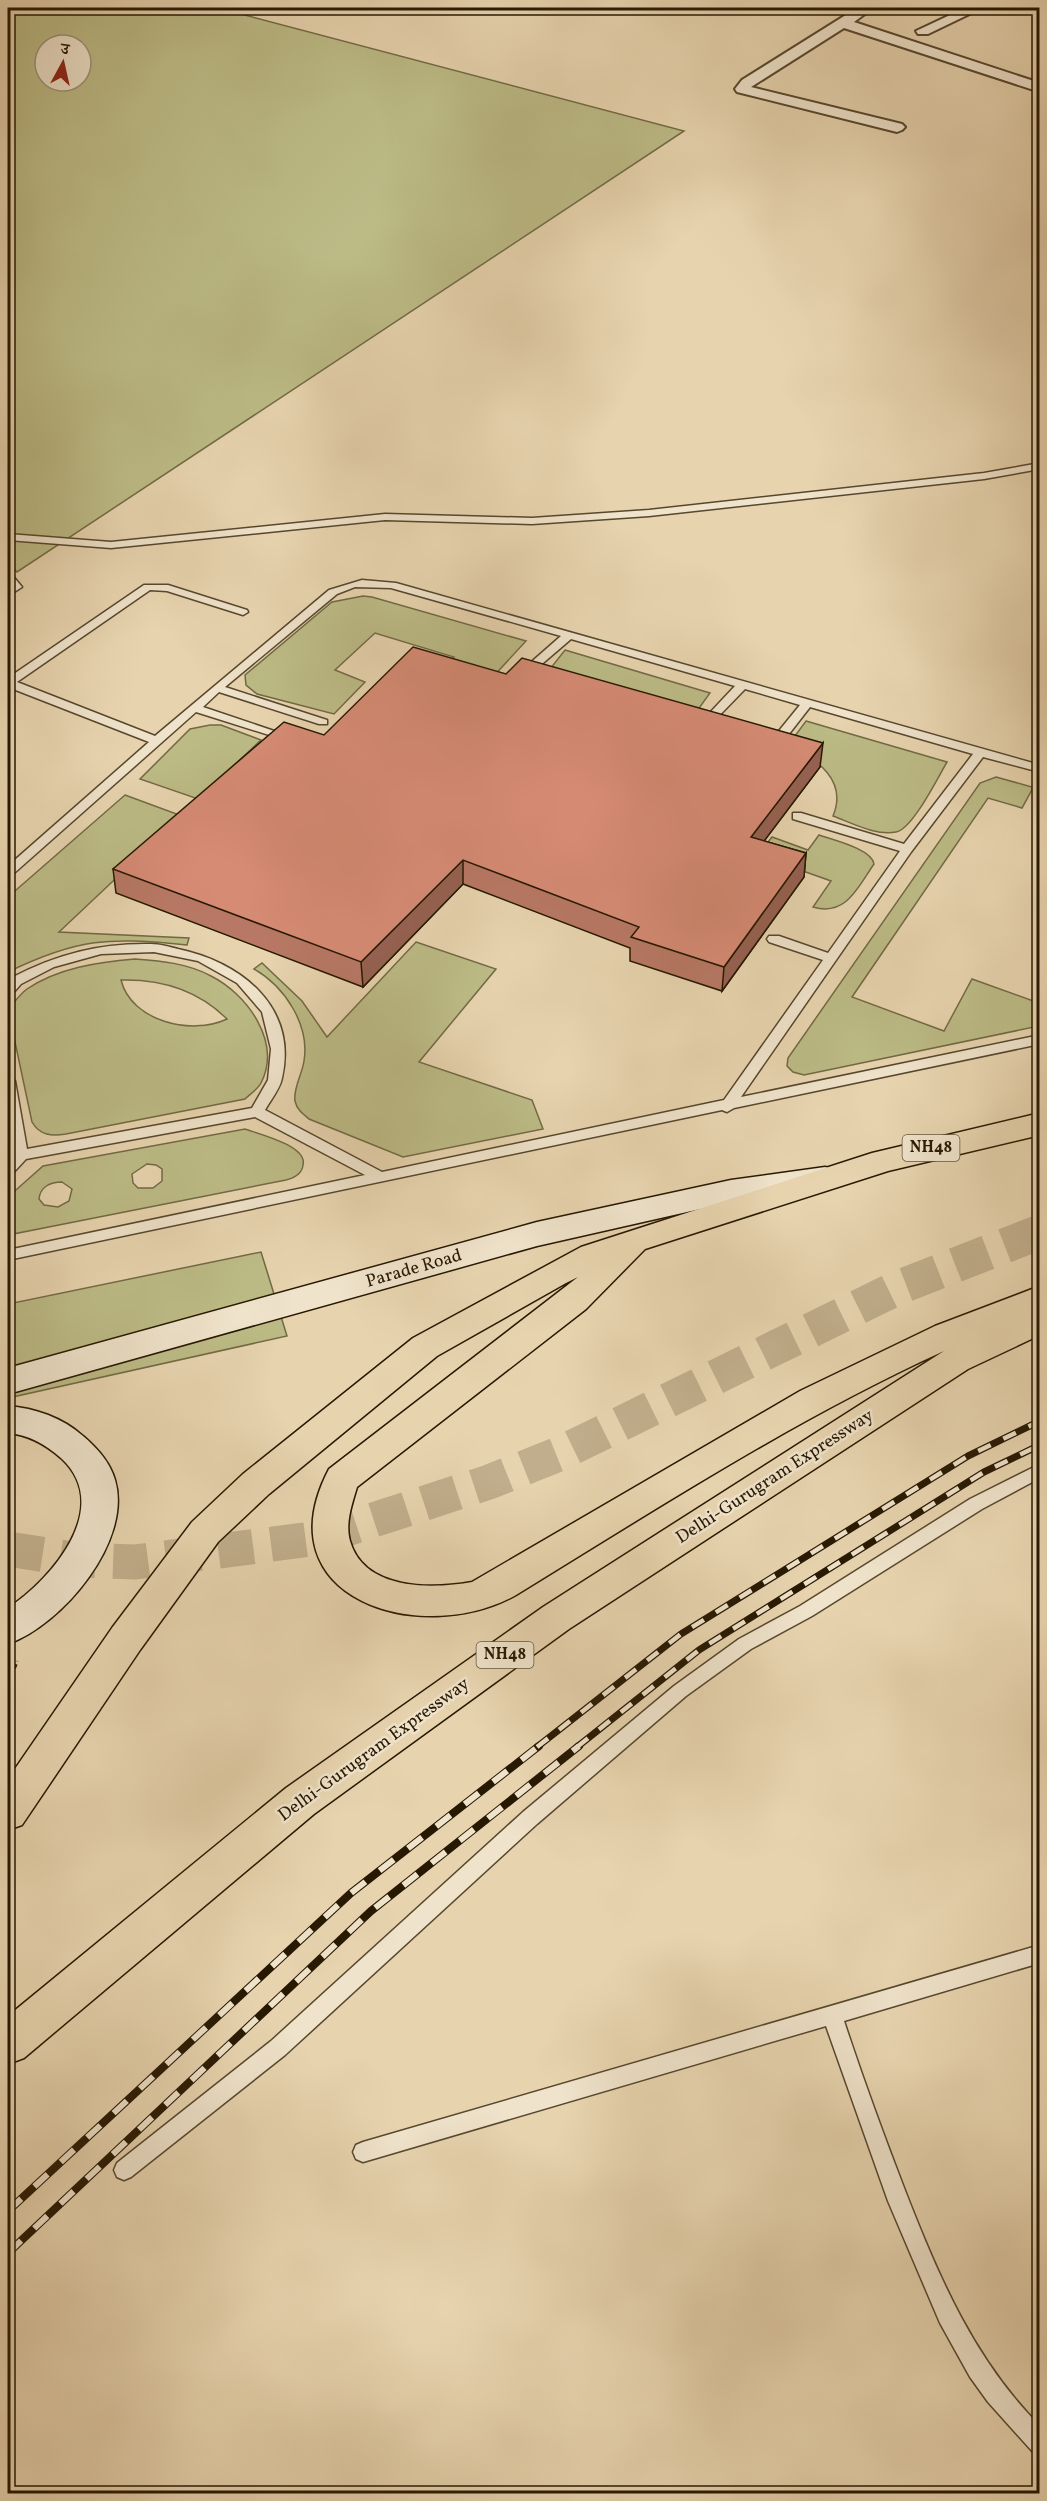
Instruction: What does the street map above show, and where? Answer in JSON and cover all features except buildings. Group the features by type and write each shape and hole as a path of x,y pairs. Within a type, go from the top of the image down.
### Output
{"highway":[{"name":"NH48","path":"8,1812 126,1639 205,1532 256,1484 425,1347 555,1274 593,1256 638,1239 758,1203 825,1178 943,1145 1040,1124"},
{"path":"638,1239 574,1300 342,1479 332,1501 328,1526 331,1545 339,1562 359,1582 385,1596 405,1601 436,1603 472,1598 609,1521 808,1402 952,1331 1040,1298"},
{"name":"Delhi-Gurugram Expressway","path":"8,2043 300,1801 556,1618 956,1360 1040,1320"}],"street":[{"path":"944,38 918,29 975,8"},
{"path":"862,11 747,83 742,89 897,127"},
{"path":"843,23 1040,87"},
{"name":"Parade Road","path":"8,1381 537,1234 709,1195 778,1182 825,1178"},
{"path":"8,1420 40,1426 66,1441 88,1463 98,1484 98,1511 78,1562 61,1586 45,1602 8,1628"}],"lane":[{"path":"8,537 111,545 385,517 532,521 649,513 984,476 1040,466"},
{"path":"8,577 16,586 8,593"},
{"path":"8,872 217,688 333,592 347,584 368,582 392,585 744,683 807,704 1040,769"},
{"path":"8,683 148,587 168,588 243,612"},
{"path":"532,667 569,634"},
{"path":"8,683 157,741"},
{"path":"709,720 744,683"},
{"path":"217,688 323,722"},
{"path":"778,740 807,704"},
{"path":"195,708 303,742"},
{"path":"727,1107 907,849 980,753"},
{"path":"797,816 907,849"},
{"path":"774,939 831,958"},
{"path":"8,990 16,981 49,964 101,950 154,948 202,958 242,980 268,1011 278,1049 275,1080 257,1112"},
{"path":"8,1255 727,1107 1040,1039"},
{"path":"8,1081 21,1155"},
{"path":"8,1169 21,1155 257,1112 382,1178"},
{"path":"124,2170 278,2048 539,1810 680,1691 745,1644 806,1611 976,1503 1040,1470"},
{"path":"363,2152 1040,1954"},
{"path":"832,2016 876,2146 944,2311 976,2370 1020,2425 1040,2443"}],"shaded area":[{"path":"8,8 218,8 684,131 17,572 8,563"},
{"path":"363,596 526,641 478,693 442,670 454,657 375,633 335,670 365,682 334,714 257,694 246,685 245,675 332,602"},
{"path":"565,650 710,693 692,718 546,674"},
{"path":"806,721 947,762 917,813 902,829 888,833 872,831 833,816 837,803 836,792 827,772 810,757 789,744"},
{"path":"221,725 261,740 198,799 140,779 190,729"},
{"path":"996,777 1039,789 1039,790 1033,788 1022,808 988,798 852,997 944,1031 972,979 1039,1003 1039,1026 804,1075 793,1072 787,1066 788,1058 980,783"},
{"path":"125,795 182,816 59,932 189,938 187,945 136,941 94,943 55,952 8,972 8,897"},
{"path":"819,835 842,842 867,854 874,864 850,898 834,908 813,907 831,881 758,855 772,837 808,850"},
{"path":"416,942 496,969 419,1062 532,1100 543,1129 403,1157 309,1119 299,1109 295,1096 303,1066 305,1047 299,1021 293,1008 276,986 254,969 262,963 302,1001 327,1037"},
{"path":"121,960 174,963 193,968 211,976 237,995 248,1007 264,1036 267,1052 266,1067 261,1083 245,1099 66,1134 51,1135 43,1132 32,1122 8,1009 27,989 52,976 79,967","holes":["121,980 136,980 179,988 204,1001 227,1019 197,1026 180,1025 149,1015 127,994"]},
{"path":"245,1129 291,1147 303,1158 301,1171 286,1180 8,1235 8,1197 43,1166","holes":["147,1164 156,1165 162,1169 162,1181 153,1188 138,1188 133,1183 132,1174","62,1182 72,1189 69,1201 58,1207 44,1205 39,1199 44,1188 50,1184"]},
{"path":"261,1252 287,1336 8,1398 8,1304"}],"tunnel":[{"path":"8,1549 79,1560 135,1562 319,1538 489,1482 559,1454 897,1288 1040,1232"}],"railway":[{"path":"537,1747 681,1634 968,1456 1040,1421"},
{"path":"577,1747 699,1650 984,1472 1040,1445"},
{"path":"8,2211 351,1893 539,1746"},
{"path":"8,2253 371,1911 579,1746"}]}
